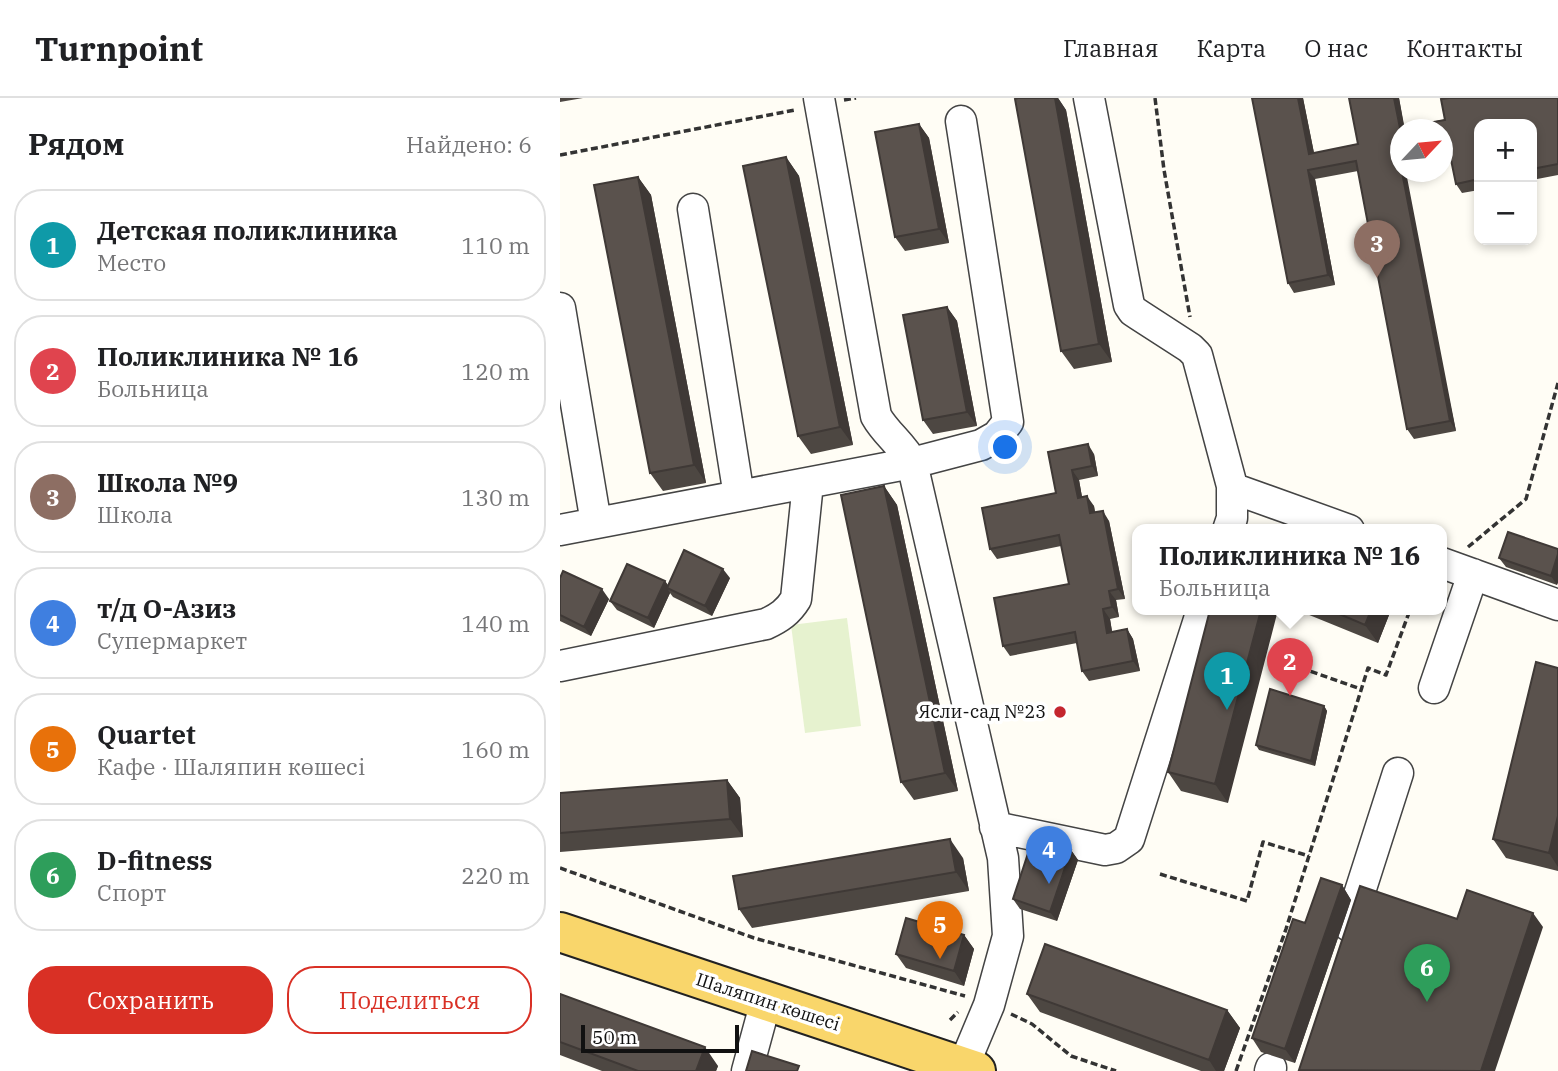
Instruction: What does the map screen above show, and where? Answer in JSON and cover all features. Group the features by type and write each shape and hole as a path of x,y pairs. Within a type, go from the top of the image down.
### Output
{"main road":[{"name":"Шаляпин көшесі","path":"560,932 766,1001 910,1061 970,1069"}],"lane":[{"path":"1089,98 1129,304 1133,311 1196,354 1232,488 1230,524"},
{"path":"820,101 876,416 883,428 906,451 912,463 1003,858 1008,936 970,1069"},
{"path":"560,530 912,463 981,445 997,436 1008,422 961,121"},
{"path":"693,209 739,496"},
{"path":"560,308 596,523"},
{"path":"560,666 766,624 779,618 796,599 807,483"},
{"path":"1232,488 1332,524"},
{"path":"1447,609 1454,567 1558,604"},
{"path":"995,827 1105,850 1116,848 1129,839 1200,615"},
{"path":"1434,688 1446,615"},
{"path":"1340,952 1398,773"},
{"path":"747,1071 766,1001"}],"path":[{"path":"560,155 820,101 856,98"},
{"path":"1155,98 1164,170 1196,354"},
{"path":"1454,567 1525,499 1558,383"},
{"path":"1236,1071 1286,929 1368,668 1386,675 1408,615"},
{"path":"1282,662 1361,690"},
{"path":"1160,874 1247,901 1264,842 1309,856"},
{"path":"560,868 754,938 971,997 1032,1024 1071,1056 1116,1071"}],"green space":[{"path":"847,618 861,726 805,733 791,625"}],"building":[{"path":"1055,98 1099,344 1061,351 1015,99"},
{"path":"1252,98 1298,98 1309,154 1358,144 1349,98 1394,98 1398,119 1390,119 1390,182 1404,182 1450,421 1407,429 1356,161 1308,170 1328,275 1288,283"},
{"path":"1558,98 1558,164 1537,168 1537,119 1474,119 1474,180 1456,184 1453,169 1453,119 1445,119 1441,99"},
{"path":"919,124 939,229 895,237 875,132"},
{"path":"786,157 840,427 798,436 743,166"},
{"path":"638,177 694,465 650,473 594,185"},
{"path":"947,307 967,412 923,420 903,315"},
{"path":"1088,444 1092,466 1072,470 1078,498 1087,496 1090,513 1103,511 1118,589 1109,591 1112,607 1103,609 1107,633 1127,629 1133,661 1082,671 1075,632 1003,646 994,598 1069,584 1059,535 990,549 982,508 1056,493 1048,452"},
{"path":"884,486 945,773 901,782 841,495"},
{"path":"1508,532 1558,549 1551,576 1499,558"},
{"path":"684,550 723,569 705,606 667,588"},
{"path":"627,564 665,581 648,618 610,601"},
{"path":"563,571 602,589 584,627 560,615 560,578"},
{"path":"1209,615 1260,615 1215,784 1168,772"},
{"path":"1342,615 1369,615 1365,625"},
{"path":"1536,662 1558,668 1558,816 1549,853 1493,839"},
{"path":"1270,689 1324,706 1311,761 1256,745"},
{"path":"727,780 730,819 560,833 560,793"},
{"path":"1033,838 1071,850 1050,912 1013,899"},
{"path":"950,839 956,872 739,909 733,876"},
{"path":"1321,878 1342,885 1285,1049 1252,1038 1293,919 1305,923"},
{"path":"1360,886 1457,919 1467,890 1533,913 1481,1071 1299,1070"},
{"path":"906,918 964,935 954,971 896,954"},
{"path":"1045,944 1227,1010 1209,1060 1027,994"},
{"path":"560,994 705,1047 696,1071 638,1071 560,1042"},
{"path":"752,1051 799,1066 797,1071 746,1071"}],"place":[{"name":"Школа №9","path":"1377,278"},
{"name":"Поликлиника № 16","path":"1290,696"},
{"name":"Детская поликлиника","path":"1227,710"},
{"name":"Ясли-сад №23","path":"1060,712"},
{"name":"т/д О-Азиз","path":"1049,884"},
{"name":"Quartet","path":"940,959"},
{"name":"D-fitness","path":"1427,1002"}]}
